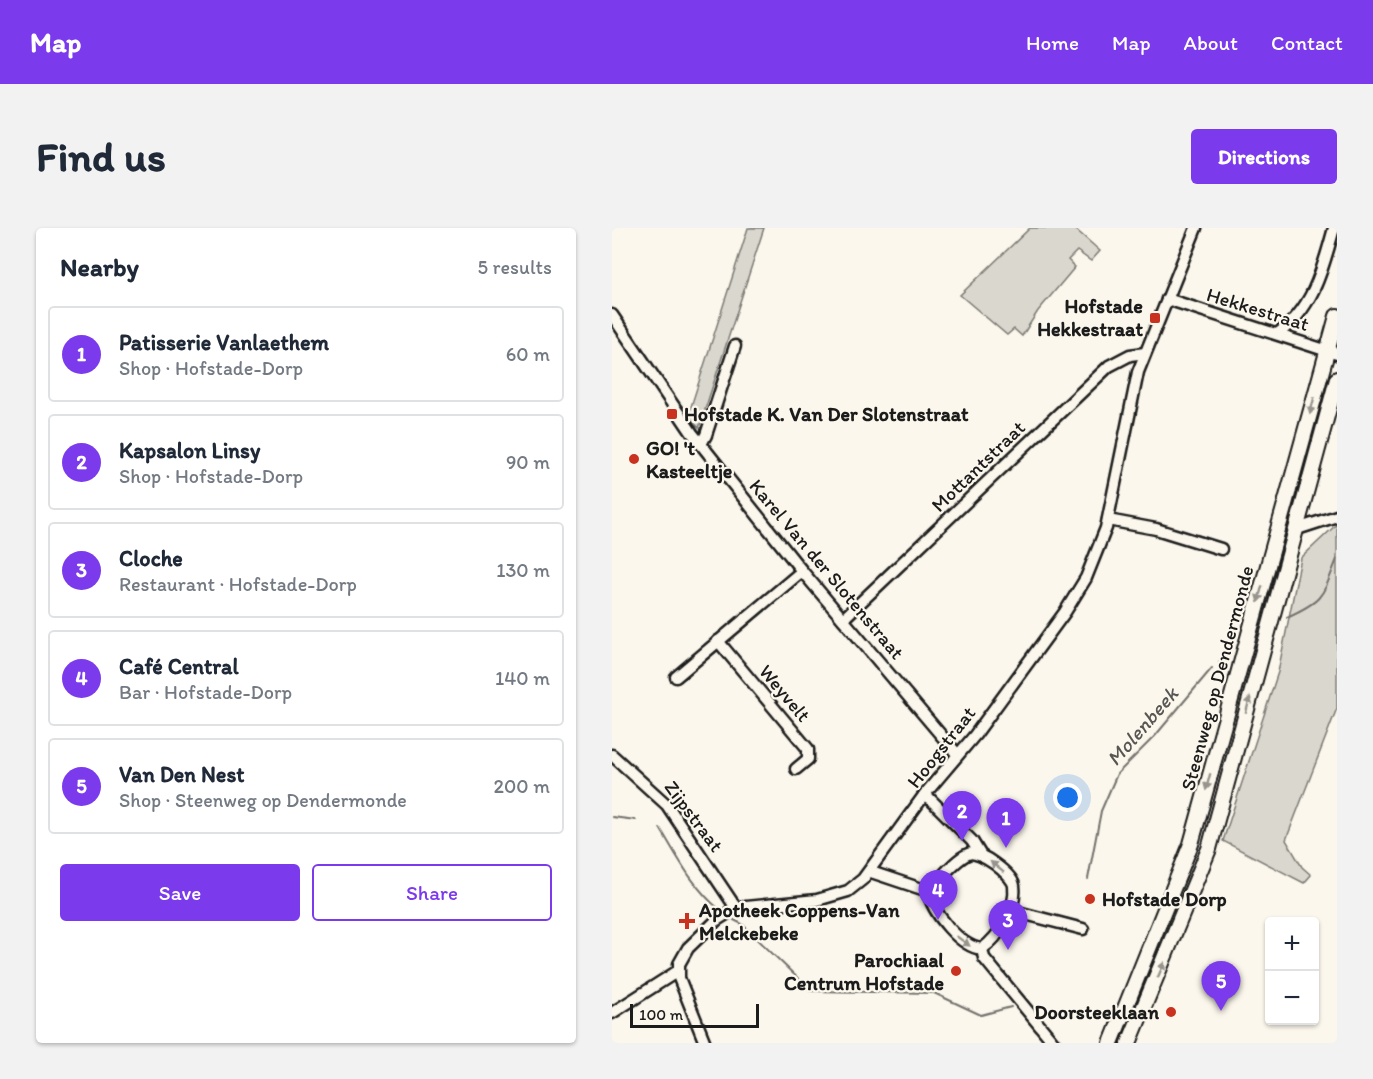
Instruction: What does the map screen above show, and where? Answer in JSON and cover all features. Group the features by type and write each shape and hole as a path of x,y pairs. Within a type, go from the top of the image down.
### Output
{"main road":[{"name":"Steenweg op Dendermonde","path":"1111,1043 1191,844 1333,352 1337,316"},
{"name":"Steenweg op Dendermonde","path":"1130,1043 1209,849 1337,379"}],"street":[{"path":"1167,299 1196,228"},
{"path":"1277,334 1289,326 1309,301 1325,260 1334,228"},
{"name":"Hoogstraat","path":"736,908 805,902 834,896 848,891 871,872 925,795 975,735 1070,604 1096,556 1108,520 1138,372 1167,299"},
{"name":"Hekkestraat","path":"1167,299 1333,352"},
{"name":"Karel Van der Slotenstraat","path":"612,315 617,332 690,431 802,571 957,754"},
{"path":"701,444 735,346"},
{"name":"Mottantstraat","path":"843,619 1109,366 1130,356 1145,353"},
{"path":"1297,529 1337,516"},
{"path":"1108,520 1156,529 1221,549"},
{"path":"676,677 802,571"},
{"name":"Weyvelt","path":"718,641 808,749 808,759 796,769"},
{"name":"Zijpstraat","path":"612,755 667,805 736,908"},
{"path":"925,795 972,841 980,854 1011,878 1014,895 1010,910 983,954"},
{"path":"928,891 963,857 973,852 980,854"},
{"path":"871,872 928,891"},
{"path":"928,891 929,897 956,936 983,954 1054,1043"},
{"path":"612,1013 678,971 688,948 717,920 736,908"},
{"path":"1010,910 1083,929"},
{"path":"678,971 705,1043"}],"shaded area":[{"path":"748,228 764,228 699,428 688,416"},
{"path":"1030,228 1074,228 1100,251 1091,261 1077,251 1068,260 1075,267 1038,311 1022,336 1014,329 1007,335 960,295"},
{"path":"1337,524 1337,708 1286,840 1302,867 1311,875 1304,883 1223,841 1278,672 1301,558"}],"waterway":[{"path":"1287,617 1308,606 1320,596 1337,559"},
{"name":"Molenbeek","path":"1219,662 1230,652"},
{"name":"Molenbeek","path":"1088,879 1101,811 1117,774 1155,736 1212,668"},
{"path":"612,817 636,820"},
{"path":"660,828 693,882 719,909"},
{"path":"734,920 742,924 811,991 934,993 981,1015 1011,1007"}],"place":[{"name":"Hofstade Hekkestraat","path":"1155,318"},
{"name":"Hofstade K. Van Der Slotenstraat","path":"672,414"},
{"name":"GO! 't Kasteeltje","path":"634,459"},
{"name":"Kapsalon Linsy","path":"962,841"},
{"name":"Patisserie Vanlaethem","path":"1006,848"},
{"name":"Hofstade Dorp","path":"1090,899"},
{"name":"Café Central","path":"938,920"},
{"name":"Apotheek Coppens-Van Melckebeke","path":"687,921"},
{"name":"Cloche","path":"1008,950"},
{"name":"Parochiaal Centrum Hofstade","path":"956,971"},
{"name":"Van Den Nest","path":"1221,1011"},
{"name":"Doorsteeklaan","path":"1171,1012"}]}
